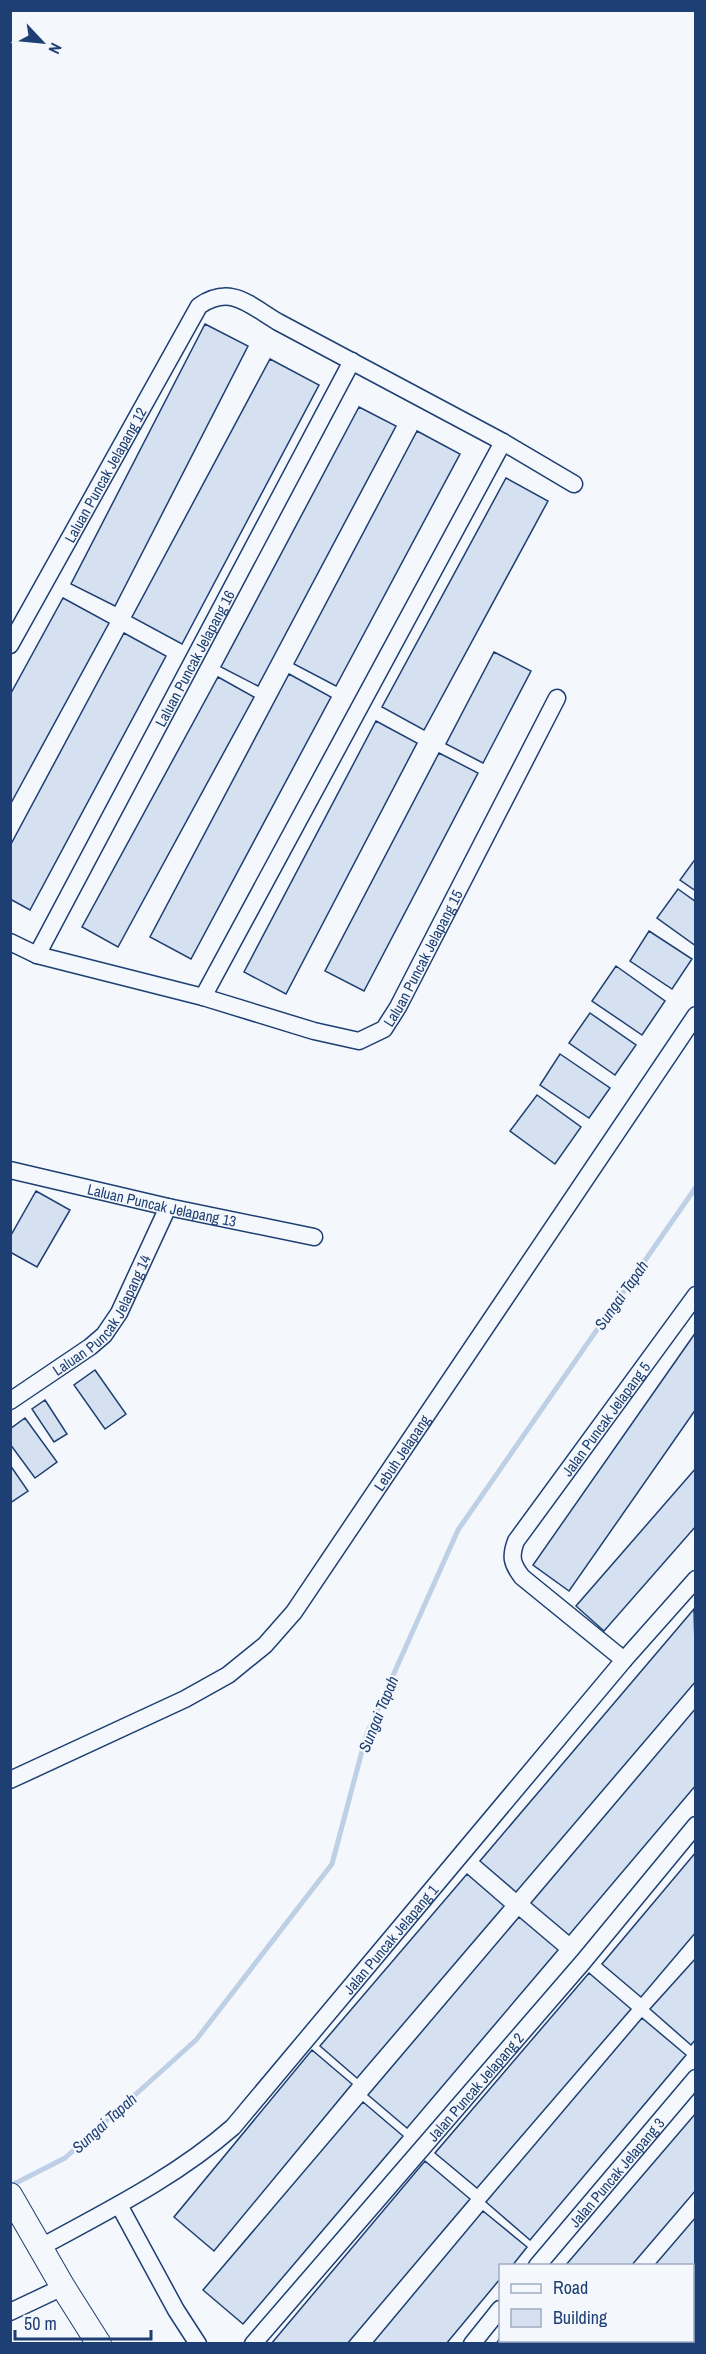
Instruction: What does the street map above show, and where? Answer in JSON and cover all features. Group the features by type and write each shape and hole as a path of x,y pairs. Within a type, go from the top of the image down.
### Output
{"street":[{"name":"Laluan Puncak Jelapang 12","path":"10,645 199,306 212,297 228,295 352,362"},
{"path":"352,362 503,442 574,484"},
{"name":"Laluan Puncak Jelapang 16","path":"37,955 352,362"},
{"path":"203,997 503,442"},
{"name":"Laluan Puncak Jelapang 15","path":"10,942 37,955 203,997 314,1031 358,1041 384,1029 398,1007 557,698"},
{"name":"Lebuh Jelapang","path":"10,1780 185,1699 228,1675 265,1645 294,1612 696,1015"},
{"name":"Laluan Puncak Jelapang 13","path":"10,1170 168,1207 314,1237"},
{"name":"Laluan Puncak Jelapang 14","path":"10,1401 104,1335 119,1313 168,1207"},
{"name":"Jalan Puncak Jelapang 5","path":"624,1660 522,1577 514,1567 511,1556 516,1541 696,1295"},
{"name":"Jalan Puncak Jelapang 1","path":"42,2247 119,2205 208,2150 233,2127 624,1660 696,1579"},
{"name":"Jalan Puncak Jelapang 2","path":"253,2343 582,1962 696,1825"},
{"name":"Jalan Puncak Jelapang 3","path":"538,2264 696,2078"},
{"path":"16,2205 63,2287 99,2343"},
{"path":"119,2205 176,2310 198,2343"},
{"path":"10,2312 63,2287"},
{"path":"472,2343 499,2311"}],"building":[{"path":"205,324 248,346 115,606 71,584"},
{"path":"270,359 319,385 182,644 132,617"},
{"path":"359,407 396,426 258,686 221,667"},
{"path":"417,431 460,454 336,686 294,664"},
{"path":"506,478 548,501 424,730 382,707"},
{"path":"63,598 109,623 10,805 10,695"},
{"path":"124,633 166,656 30,910 10,899 10,846"},
{"path":"494,652 531,671 483,763 446,744"},
{"path":"289,674 331,697 191,959 150,937"},
{"path":"218,677 254,697 118,947 82,927"},
{"path":"376,721 417,743 286,994 244,972"},
{"path":"439,753 478,773 364,991 325,971"},
{"path":"696,858 696,891 680,880"},
{"path":"678,889 696,902 696,946 657,918"},
{"path":"649,931 692,959 672,989 630,961"},
{"path":"616,966 665,1001 642,1035 592,1001"},
{"path":"590,1013 636,1045 615,1075 569,1043"},
{"path":"560,1054 610,1088 589,1118 540,1085"},
{"path":"537,1095 581,1127 555,1164 510,1131"},
{"path":"36,1191 70,1210 37,1267 10,1252 10,1237"},
{"path":"696,1332 696,1409 569,1591 533,1565"},
{"path":"95,1370 126,1414 105,1429 74,1385"},
{"path":"45,1400 67,1434 54,1442 32,1409"},
{"path":"25,1418 57,1462 35,1478 10,1444 10,1429"},
{"path":"10,1465 28,1491 10,1503"},
{"path":"696,1468 696,1526 604,1631 576,1606"},
{"path":"694,1609 696,1681 516,1892 480,1861"},
{"path":"696,1708 696,1785 569,1935 531,1903"},
{"path":"696,1852 696,1932 641,1997 602,1964"},
{"path":"467,1874 504,1906 357,2078 320,2046"},
{"path":"519,1917 558,1950 407,2128 368,2095"},
{"path":"696,1958 696,2039 691,2045 650,2009"},
{"path":"589,1973 631,2009 477,2188 435,2153"},
{"path":"642,2018 686,2055 530,2240 486,2202"},
{"path":"312,2050 352,2084 214,2251 174,2217"},
{"path":"363,2102 403,2136 243,2324 203,2290"},
{"path":"696,2113 696,2190 633,2264 567,2264"},
{"path":"425,2161 470,2199 347,2344 271,2344"},
{"path":"483,2211 527,2247 514,2264 499,2264 499,2280 446,2344 372,2344"},
{"path":"696,2217 696,2288 694,2290 694,2264 656,2264"},
{"path":"499,2340 499,2342 562,2342 561,2344 496,2344"},
{"path":"586,2342 640,2342 642,2344 585,2344"}],"waterway":[{"name":"Sungai Tapah","path":"10,2186 65,2158 196,2040 332,1864 366,1736 458,1530 696,1187"}]}
